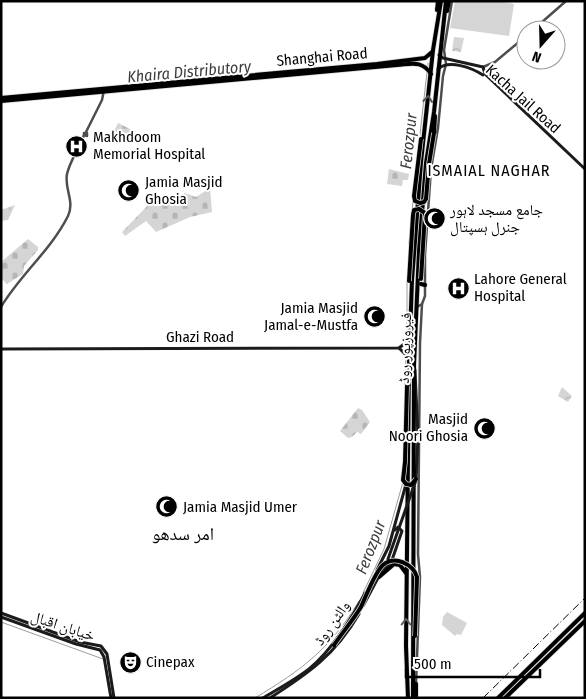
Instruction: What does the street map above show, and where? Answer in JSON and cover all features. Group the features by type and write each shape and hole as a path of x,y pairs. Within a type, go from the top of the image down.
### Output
{"main road":[{"name":"فیروزپور روڈ","path":"406,696 409,340 416,220 433,50 440,1"},
{"name":"فیروزپور روڈ","path":"414,697 414,365 419,305 421,213 443,21 449,1"},
{"path":"441,42 445,45"},
{"name":"Shanghai Road","path":"4,100 377,64 425,58 433,50"},
{"path":"439,55 446,59 483,67 486,75 585,170"},
{"name":"Shanghai Road","path":"104,90 415,64 426,66 431,74"},
{"path":"438,69 446,64"},
{"name":"Kacha Jail Road","path":"446,64 458,65 481,73 585,170"},
{"path":"426,123 414,196 415,201 420,203 424,202 426,198 436,122 434,112"},
{"path":"411,305 409,282 413,215 414,210 419,209 425,212 421,279 423,284 419,305"},
{"path":"409,340 399,348 409,358"},
{"name":"Ghazi Road","path":"1,349 399,348"},
{"path":"409,364 406,386 403,480 406,484 411,485 416,479"},
{"name":"والٹن روڈ","path":"270,698 311,671 339,643 354,621 388,559 416,479 417,384 414,365"},
{"name":"والٹن روڈ","path":"263,698 309,669 329,648 364,596 389,546 408,479"},
{"path":"384,573 392,559 402,531 400,528 396,528 389,546"},
{"path":"329,648 334,645 361,606 381,567 394,561 406,564 413,569 417,577 416,636 413,662"},
{"path":"379,577 392,565 397,564 402,567 407,576"},
{"path":"505,698 585,613"},
{"path":"1,615 80,642 101,646 107,654 113,696"},
{"path":"498,698 585,621"}],"street":[{"path":"423,284 431,168 446,64 444,54 449,1"},
{"path":"544,20 566,1"},
{"path":"483,67 495,62 516,44"},
{"path":"1,307 11,290 25,275 68,216 71,201 67,174 104,90"},
{"path":"414,684 420,577 418,554 419,305"}],"green space":[{"path":"455,1 499,1 514,4 509,36 450,28"},
{"path":"454,37 464,38 461,52 452,51"},
{"path":"118,123 134,131 126,143 112,136"},
{"path":"389,169 409,174 408,180 403,180 402,186 387,184"},
{"path":"210,188 212,212 190,217 156,232 146,221 125,236 122,232 154,199 159,203 172,200 185,193 196,197"},
{"path":"15,205 8,220 1,221 1,210"},
{"path":"28,239 38,247 38,250 24,266 23,274 7,284 1,278 1,262"},
{"path":"562,387 572,396 568,402 558,396"},
{"path":"358,408 362,410 370,422 361,434 357,432 348,438 340,431"},
{"path":"447,612 467,623 461,635 457,634 455,636 442,625 443,617"}],"waterway":[{"name":"Ferozpur","path":"428,63 428,68"},
{"name":"Ferozpur","path":"418,152 427,72"},
{"name":"Ferozpur","path":"412,212 413,201"},
{"name":"Ferozpur","path":"409,244 411,221"},
{"name":"Ferozpur","path":"407,281 407,339"},
{"name":"Ferozpur","path":"405,385 406,357"},
{"name":"Ferozpur","path":"363,593 384,549 403,482"},
{"name":"Ferozpur","path":"255,698 314,657 337,632 359,601"},
{"path":"1,622 103,659"}],"railway":[{"path":"483,698 585,598"}],"place":[{"name":"Makhdoom Memorial Hospital","path":"77,146"},
{"name":"Jamia Masjid Ghosia","path":"129,191"},
{"name":"جامع مسجد لاہور جنرل ہسپتال","path":"434,219"},
{"name":"Lahore General Hospital","path":"458,288"},
{"name":"Jamia Masjid Jamal-e-Mustfa","path":"374,317"},
{"name":"Masjid Noori Ghosia","path":"484,428"},
{"name":"Jamia Masjid Umer","path":"167,507"},
{"name":"Cinepax","path":"130,662"}],"district":[{"name":"ISMAIAL NAGHAR","path":"489,170"},
{"name":"امر سدھو","path":"183,534"}],"water label":[{"name":"Khaira Distributory","path":"189,71"}]}
